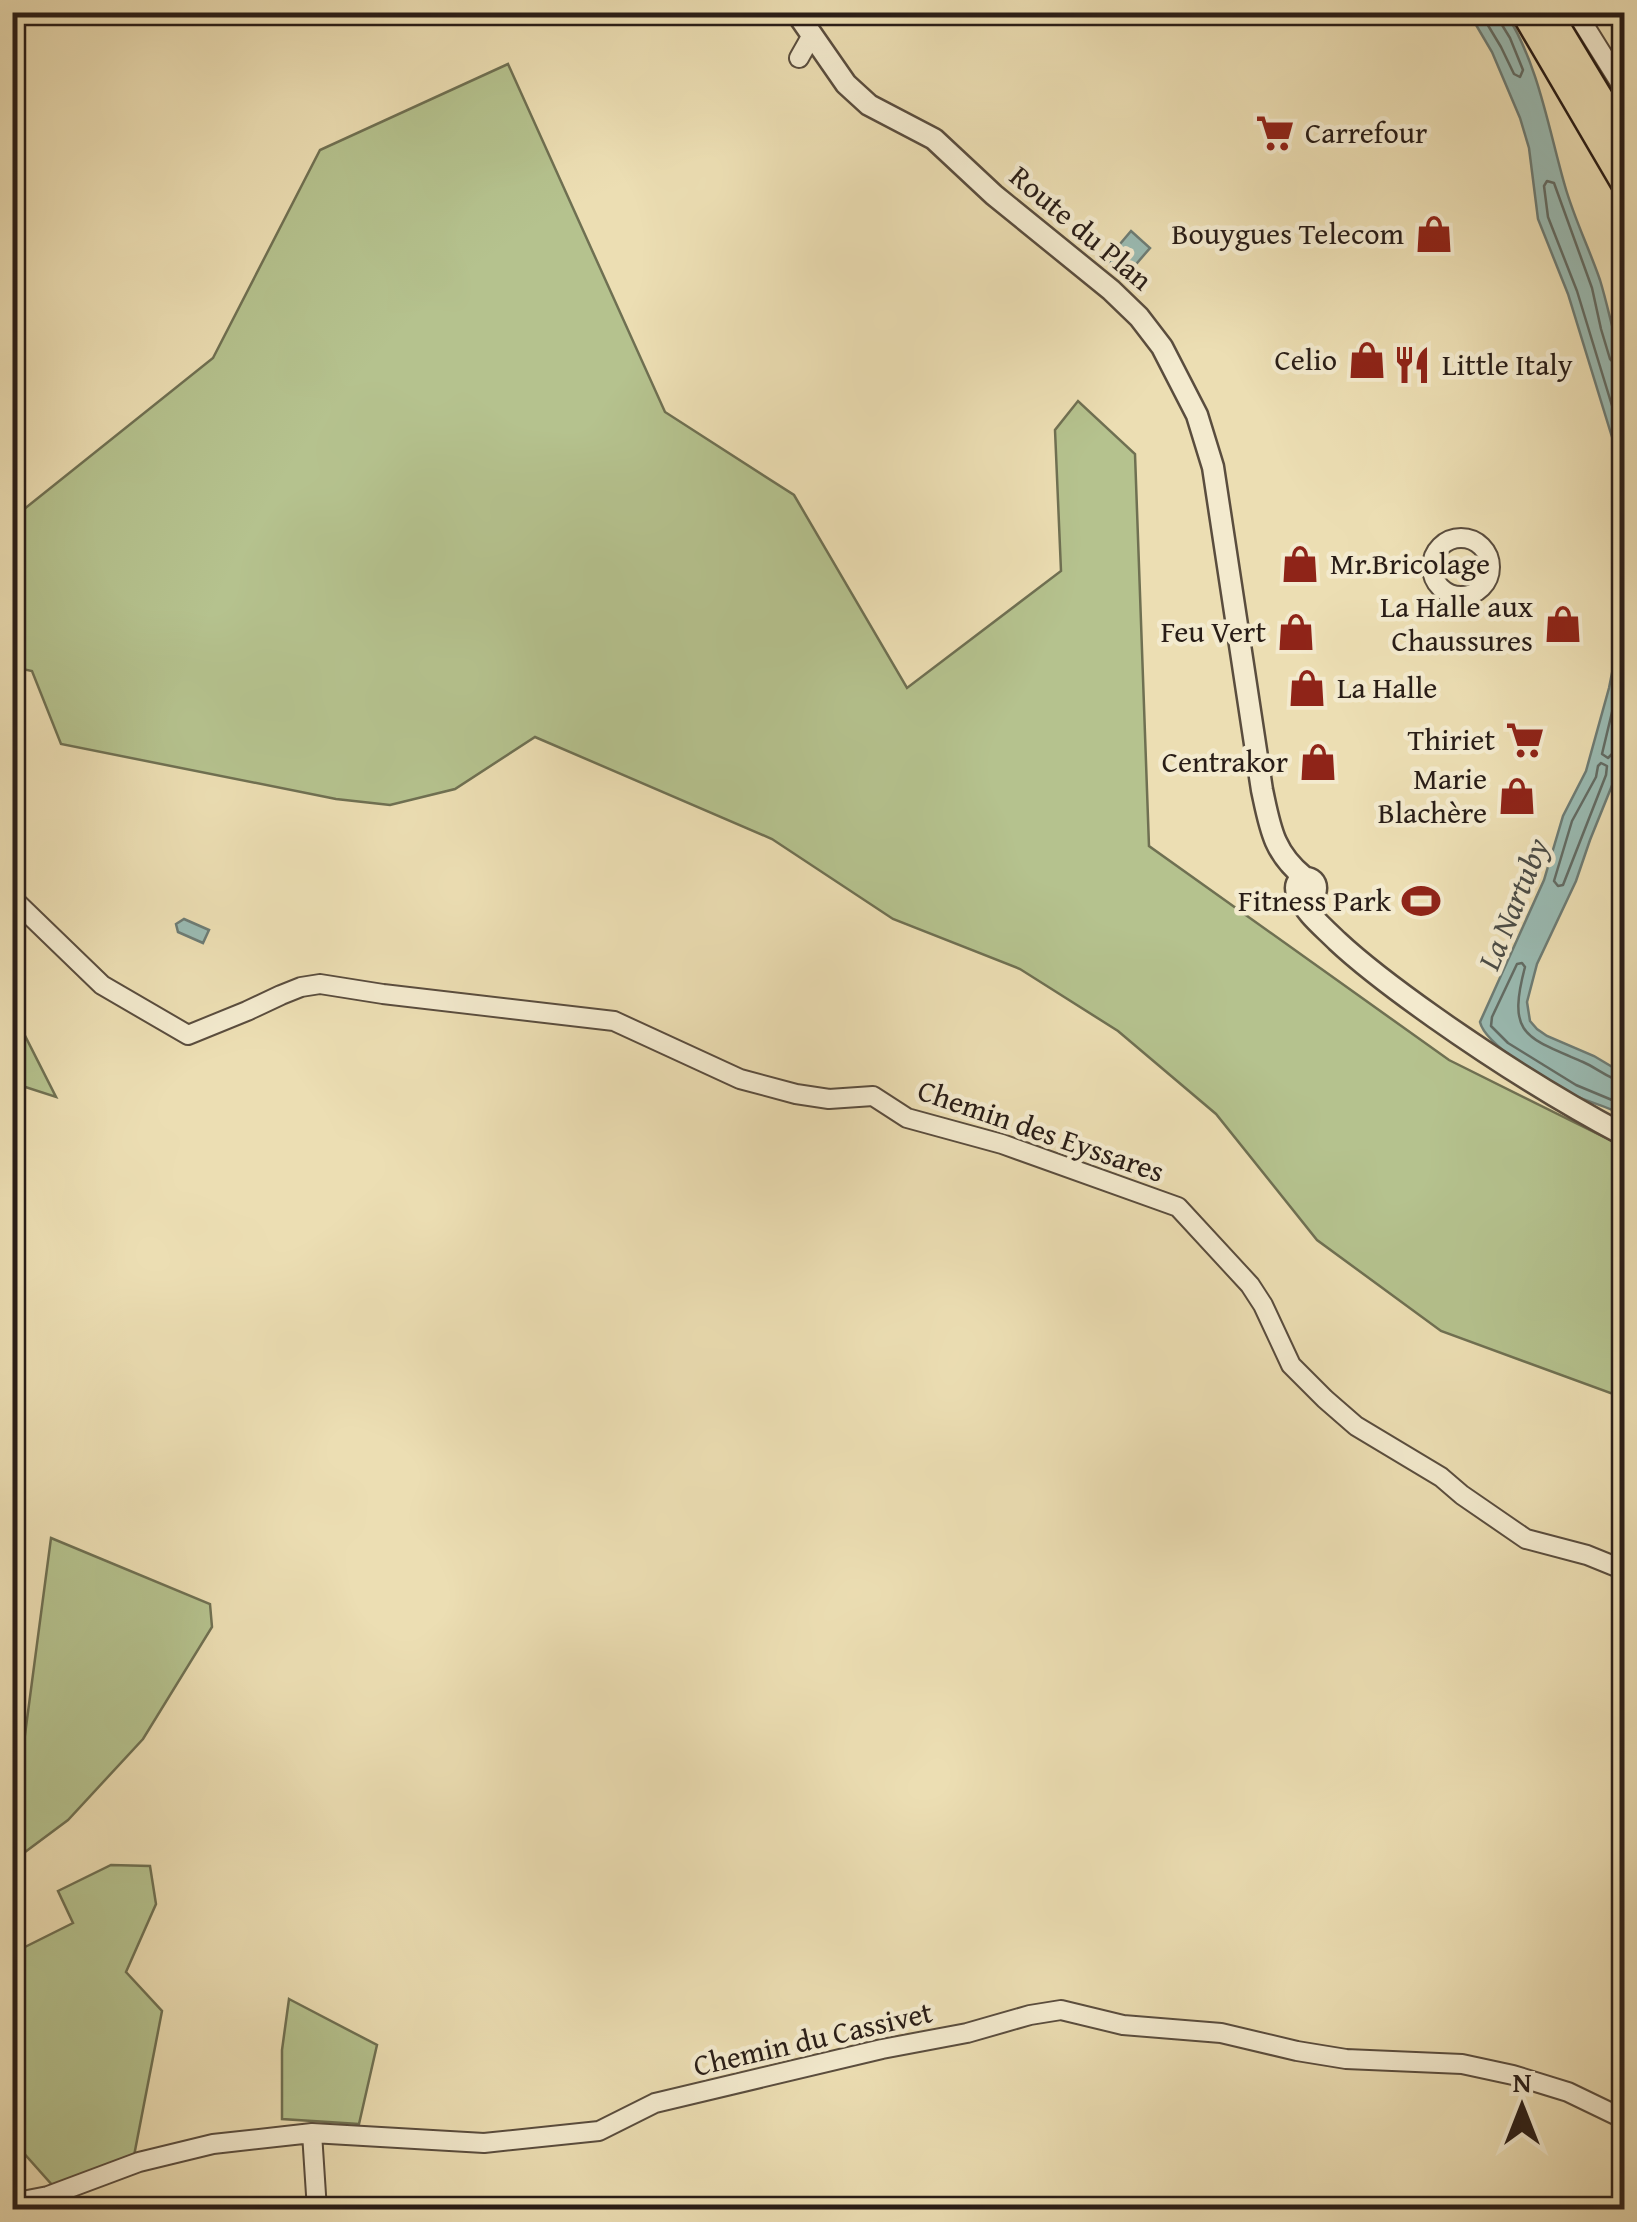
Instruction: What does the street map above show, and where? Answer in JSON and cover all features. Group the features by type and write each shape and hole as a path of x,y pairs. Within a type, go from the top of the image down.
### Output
{"main road":[{"path":"1524,12 1624,182"},
{"path":"1548,12 1624,138"}],"street":[{"name":"Route du Plan","path":"796,12 846,84 869,106 934,138 994,195 1111,290 1162,347 1197,415 1213,468 1270,831 1303,890 1310,916 1384,981 1468,1040 1580,1111 1624,1134"},
{"path":"1576,12 1624,90"},
{"path":"799,58 812,35"},
{"name":"Chemin des Eyssares","path":"12,898 102,985 188,1034 282,994 320,984 614,1021 740,1079 829,1099 873,1096 907,1118 1002,1144 1178,1207 1250,1285 1292,1365 1356,1426 1441,1477 1526,1539 1588,1555 1624,1570"},
{"name":"Chemin du Cassivet","path":"12,2202 48,2196 139,2162 213,2144 312,2132 484,2143 599,2131 655,2103 1030,2014 1062,2010 1123,2025 1221,2033 1346,2059 1462,2064 1568,2092 1624,2119"},
{"path":"312,2132 318,2210"}],"green space":[{"path":"508,64 665,412 794,495 907,688 1061,571 1055,430 1078,401 1135,454 1149,846 1449,1060 1624,1147 1624,1398 1441,1331 1317,1240 1216,1114 1118,1031 1020,969 893,919 772,839 535,737 455,789 390,805 336,799 61,744 32,671 13,667 13,518 213,358 320,150"},
{"path":"13,1012 56,1097 13,1083"},
{"path":"51,1538 210,1604 212,1627 143,1739 68,1820 13,1861 13,1787 19,1780"},
{"path":"111,1865 150,1866 156,1904 126,1972 162,2011 133,2161 54,2187 13,2141 13,1953 73,1923 58,1891"},
{"path":"289,1999 377,2045 359,2124 282,2119 282,2050"}],"water":[{"path":"1469,13 1506,13 1535,75 1569,198 1600,280 1624,362 1624,476 1568,294 1538,219 1529,148 1520,118 1492,52"},
{"path":"1131,231 1150,248 1125,277 1110,264 1109,257"},
{"path":"1624,613 1624,741 1615,778 1576,881 1537,964 1527,1002 1530,1021 1537,1029 1624,1074 1624,1116 1573,1095 1535,1073 1493,1042 1480,1022 1544,880 1563,816 1586,771"},
{"path":"184,919 209,930 203,943 178,932 176,924"}],"place":[{"name":"Carrefour","path":"1275,133"},
{"name":"Bouygues Telecom","path":"1434,234"},
{"name":"Celio","path":"1367,360"},
{"name":"Little Italy","path":"1412,365"},
{"name":"Mr.Bricolage","path":"1300,564"},
{"name":"La Halle aux Chaussures","path":"1563,624"},
{"name":"Feu Vert","path":"1296,632"},
{"name":"La Halle","path":"1307,688"},
{"name":"Thiriet","path":"1525,740"},
{"name":"Centrakor","path":"1318,762"},
{"name":"Marie Blachère","path":"1517,796"},
{"name":"Fitness Park","path":"1421,901"}],"water label":[{"name":"La Nartuby","path":"1513,904"}]}
